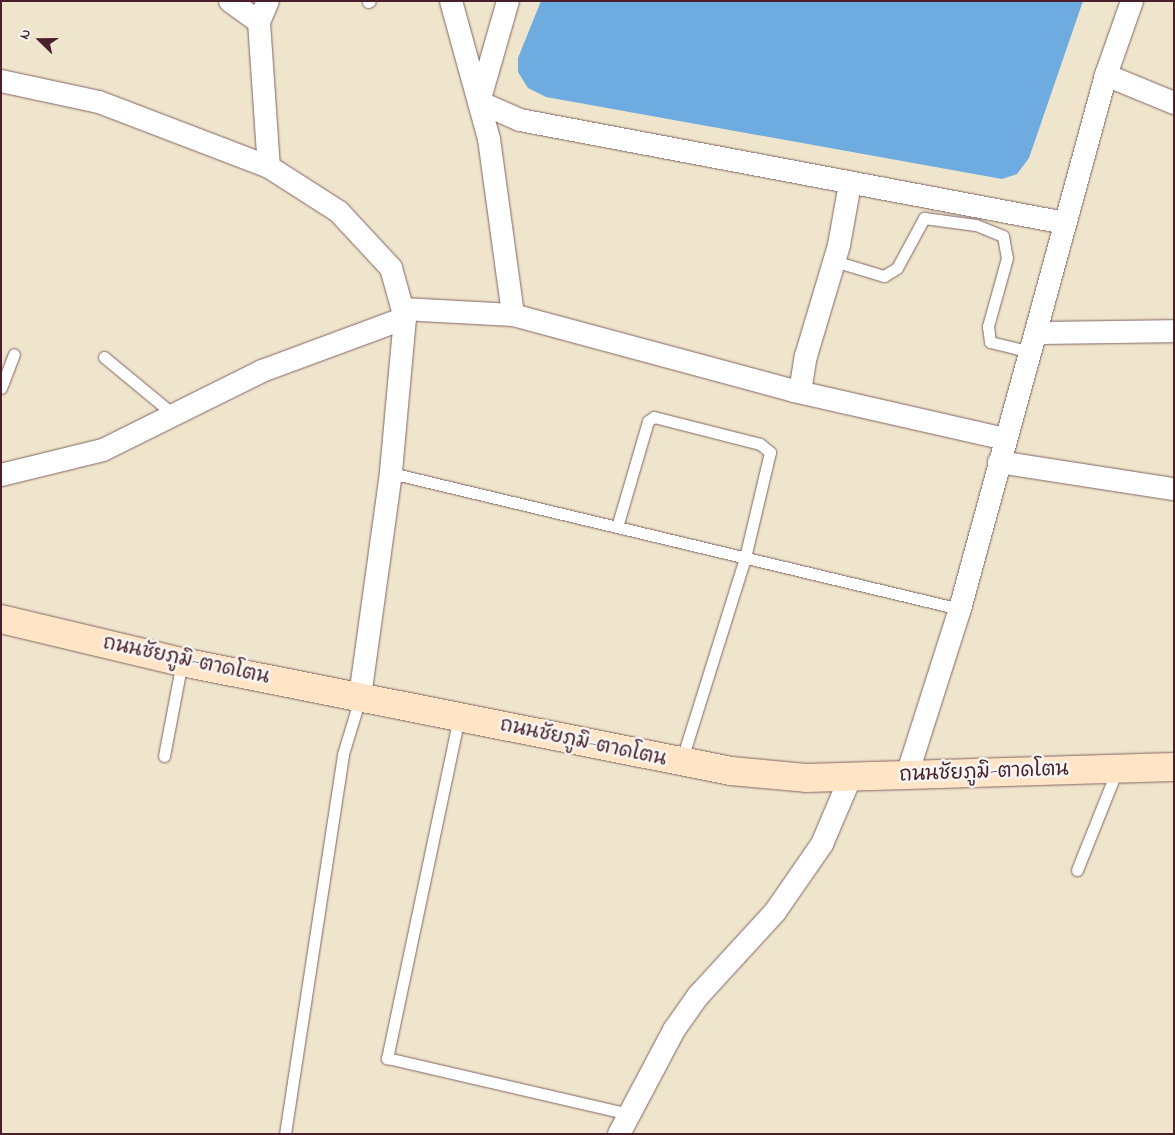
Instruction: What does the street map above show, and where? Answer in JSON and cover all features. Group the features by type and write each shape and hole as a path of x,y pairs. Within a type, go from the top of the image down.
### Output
{"main road":[{"name":"ถนนชัยภูมิ-ตาดโตน","path":"1,619 182,662 360,696 680,763 766,774 850,776 1174,767"}],"street":[{"path":"230,1 259,22"},
{"path":"268,1 259,22 269,166"},
{"path":"451,1 489,139 514,316"},
{"path":"479,102 508,1"},
{"path":"907,775 960,609 1106,75 1132,1"},
{"path":"1106,75 1174,103"},
{"path":"1,81 99,102 269,166 339,212 378,251 391,268 404,314 391,474 360,696"},
{"path":"479,102 546,126 1066,224"},
{"path":"800,392 806,356 834,261 850,184"},
{"path":"1,475 103,450 262,371 404,314 514,316 800,392 1005,439"},
{"path":"1033,343 1174,331"},
{"path":"999,462 1174,489"},
{"path":"619,1134 679,1023 775,912 822,844 850,776"}],"lane":[{"path":"834,261 884,276 897,268 924,218 976,225 1002,236 1007,258 988,326 990,342 1033,343"},
{"path":"1,388 14,354"},
{"path":"104,357 174,415"},
{"path":"617,527 648,421 666,418 760,444 770,452 745,558 680,763"},
{"path":"391,474 960,609"},
{"path":"164,756 182,662"},
{"path":"285,1134 343,754 360,696"},
{"path":"459,717 387,1058 629,1114"},
{"path":"1077,870 1118,768"}],"water":[{"path":"541,1 1083,1 1029,158 1017,174 1002,179 546,97 528,88 518,72 518,58"}]}
